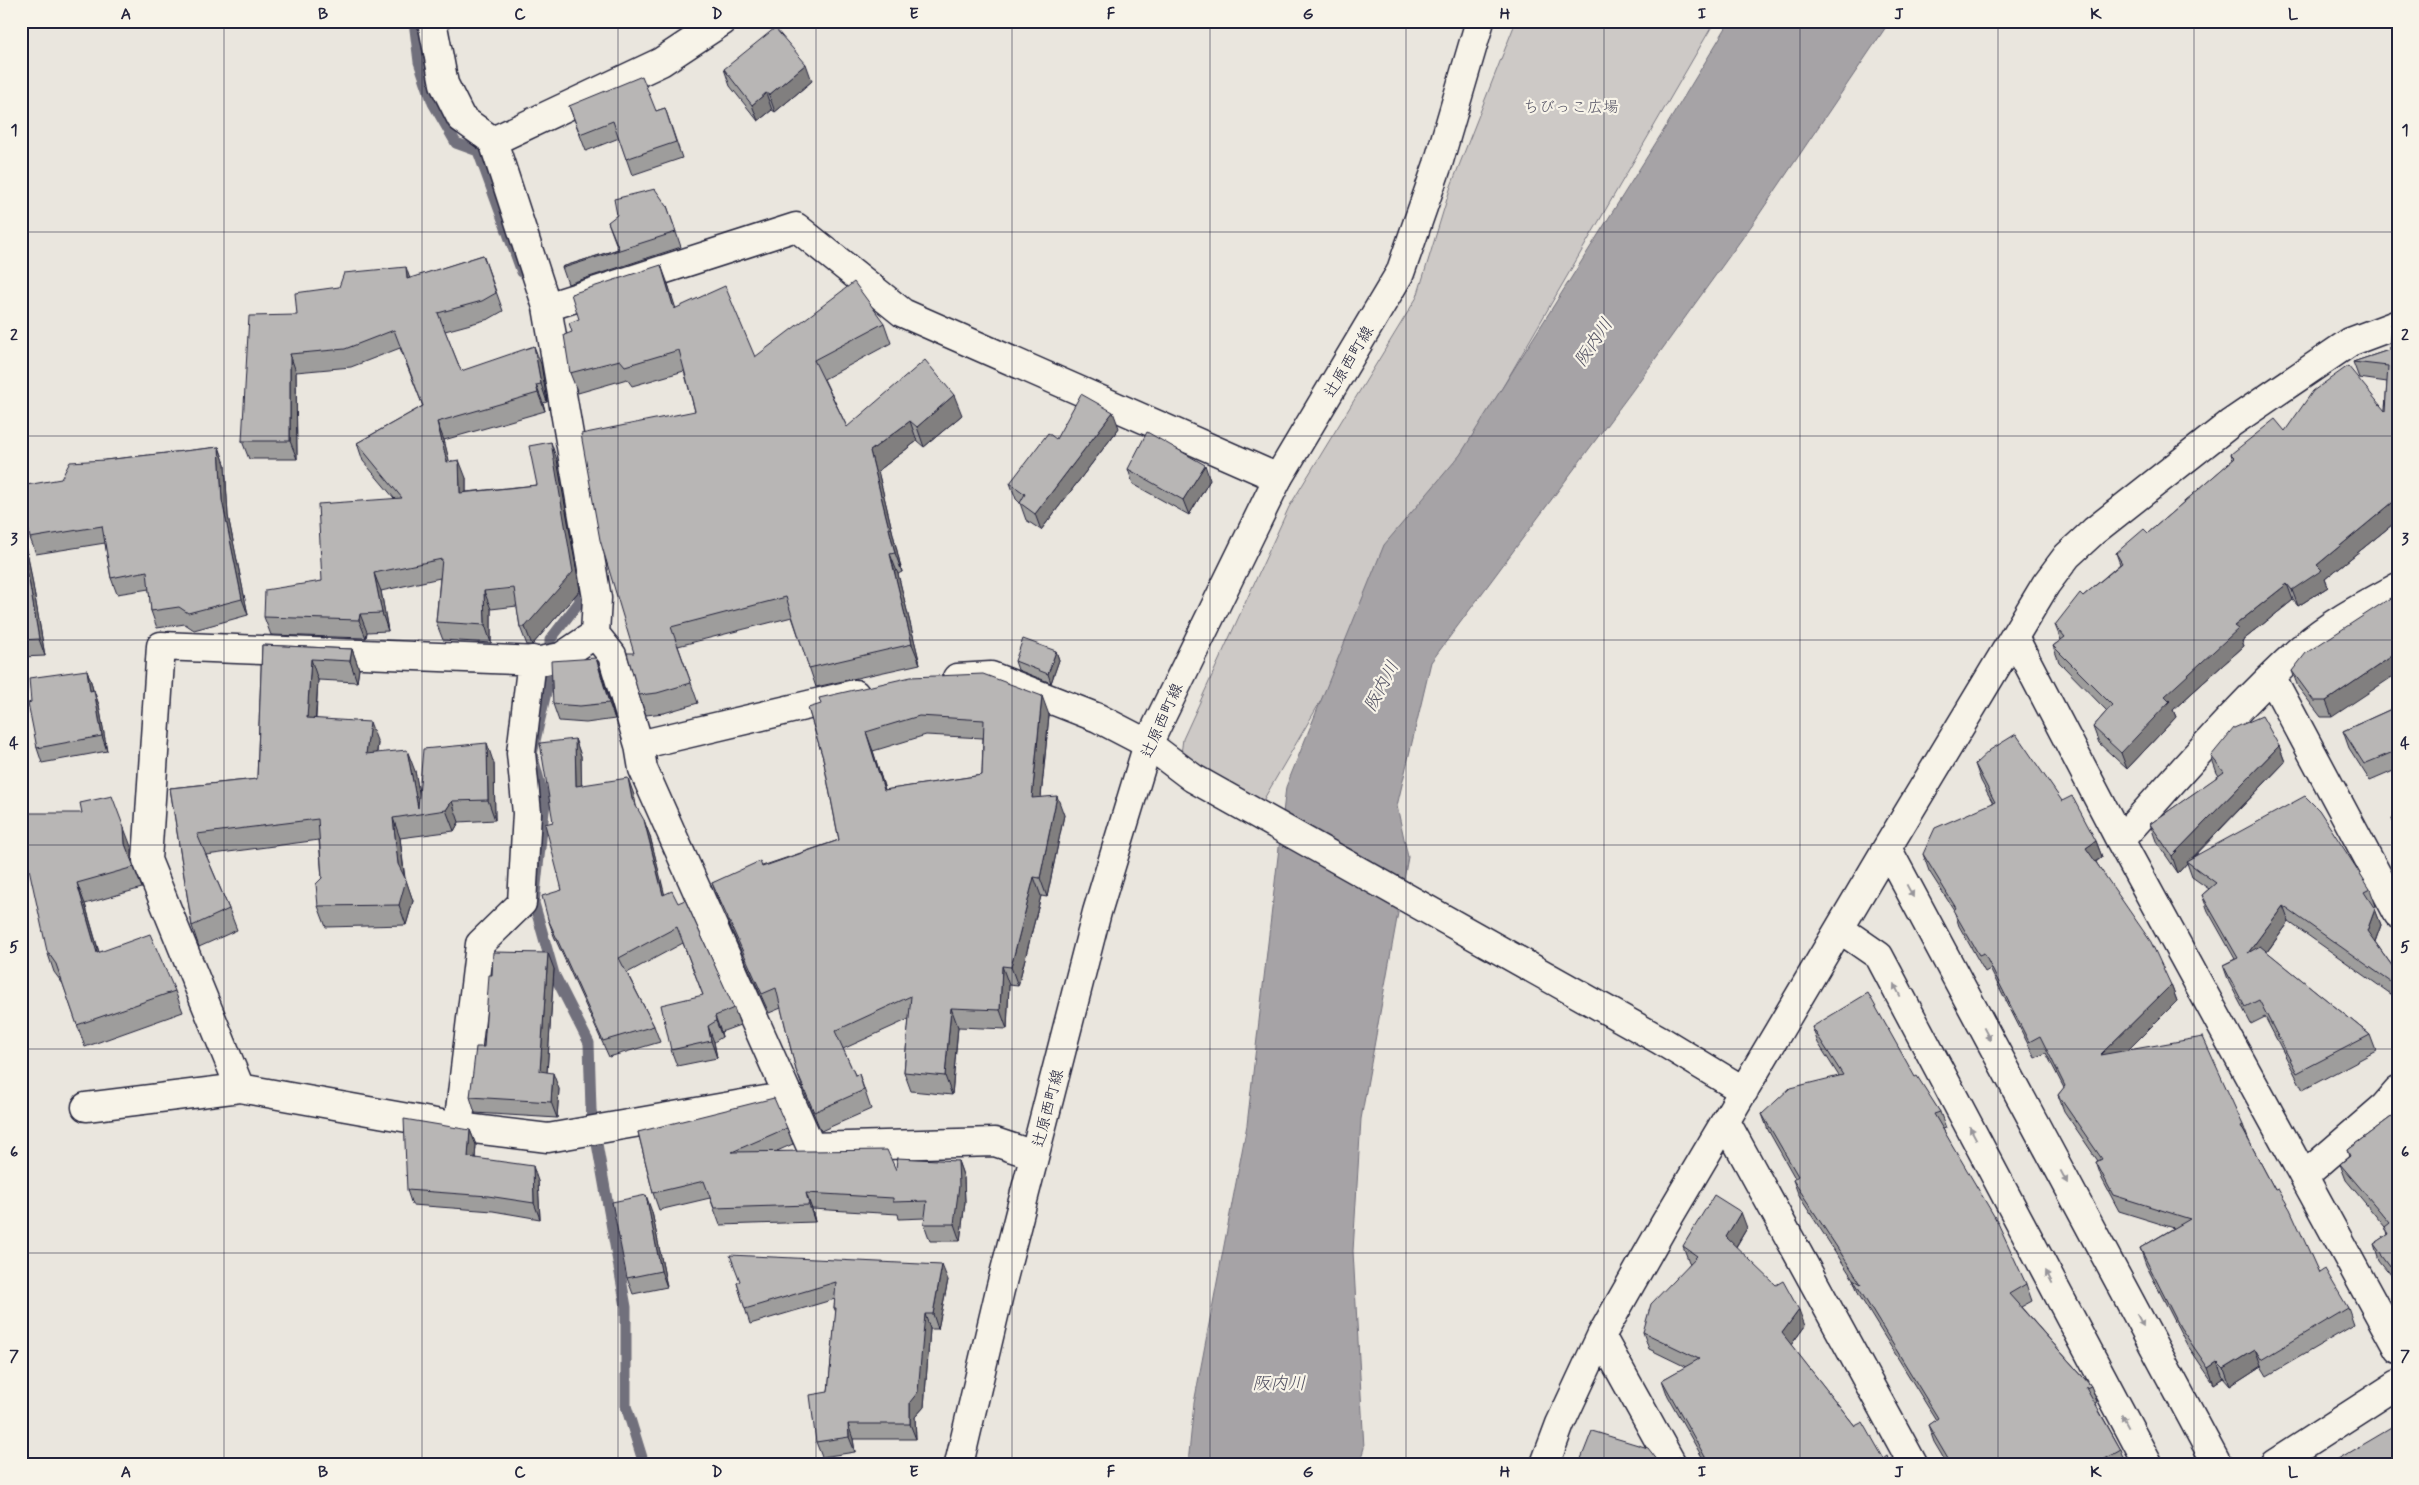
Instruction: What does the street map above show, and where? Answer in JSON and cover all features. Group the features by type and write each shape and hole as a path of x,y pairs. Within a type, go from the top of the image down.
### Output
{"street":[{"path":"432,21 444,84 460,118 493,141 547,307 597,598 595,634 612,655 639,745 643,769 811,1146 995,1142 1034,1155"},
{"path":"493,141 661,62 723,21"},
{"name":"辻原西町線","path":"959,1464 1000,1290 1097,912 1148,744 1278,478 1400,273 1438,164 1480,21"},
{"path":"547,307 796,227 903,313 1278,478"},
{"path":"1545,1464 1560,1424 1601,1336 1887,848 2046,584 2067,556 2094,532 2231,423 2309,368 2350,342 2398,324"},
{"path":"2120,840 2222,728 2305,645 2342,618 2398,587"},
{"path":"240,1088 147,860 161,646 544,659 595,634"},
{"path":"2014,639 2120,840 2398,1349"},
{"path":"458,1127 480,944 522,903 527,813 521,753 544,659"},
{"path":"935,679 991,676 1098,718 1148,744 1194,778 1660,1040 1744,1091"},
{"path":"2272,678 2398,914"},
{"path":"639,745 878,689"},
{"path":"1887,848 2217,1464"},
{"path":"1840,928 1879,956 2148,1464"},
{"path":"86,1107 240,1088 458,1127 548,1138 789,1096"},
{"path":"2304,1176 2385,1106 2398,1091"},
{"path":"1726,1122 1913,1464"},
{"path":"1601,1336 1672,1464"},
{"path":"2274,1464 2398,1384"}],"green space":[{"name":"ちびっこ広場","path":"1516,21 1715,21 1261,804 1188,765 1181,754 1183,739 1289,507 1417,297 1451,186"}],"water":[{"name":"阪内川","path":"1730,21 1890,21 1754,222 1632,391 1431,662 1397,806 1408,857 1361,1119 1353,1251 1364,1448 1359,1464 1188,1464 1194,1403 1247,1125 1286,787 1384,545 1460,455"}],"building":[{"path":"775,28 806,64 769,95 766,93 752,105 724,69"},
{"path":"642,76 656,111 665,108 676,142 626,159 613,121 580,134 569,106"},
{"path":"655,189 667,206 676,232 562,267 619,249 608,222 617,215 614,199"},
{"path":"483,255 496,293 482,301 438,313 461,371 534,346 541,384 536,385 538,393 437,422 447,462 459,460 460,493 537,485 529,446 551,442 573,572 525,627 520,627 514,588 484,591 485,625 436,622 442,559 374,573 382,613 360,614 359,620 264,617 265,590 322,581 318,504 402,498 357,443 423,406 394,330 345,349 290,354 290,441 242,441 249,316 297,315 295,293 339,287 344,273 406,267 407,279"},
{"path":"661,265 674,309 725,286 755,357 854,282 884,323 814,360 847,427 925,360 954,395 917,427 910,421 870,451 895,553 890,554 912,644 809,668 786,597 671,627 691,683 657,693 639,695 627,653 634,653 600,540 581,434 695,411 679,350 625,366 620,360 570,373 564,335 572,332 569,323 579,319 571,294"},
{"path":"2398,322 2398,498 2317,565 2322,570 2292,590 2287,584 2234,626 2238,629 2165,696 2170,701 2121,753 2093,727 2112,705 2053,646 2065,637 2055,625 2080,593 2083,596 2122,563 2116,553 2144,529 2148,533 2235,458 2231,454 2275,419 2285,431 2313,391 2348,366 2385,411 2388,366 2353,362 2389,350 2391,324"},
{"path":"1081,394 1113,412 1035,514 1020,503 1025,494 1010,483 1048,433 1056,439"},
{"path":"1147,432 1205,465 1183,500 1128,469"},
{"path":"219,447 222,500 242,599 188,613 179,607 151,611 147,571 111,578 102,526 30,538 21,486 61,479 70,462 105,460"},
{"path":"22,539 39,639 21,640"},
{"path":"2398,593 2398,652 2326,701 2314,701 2292,671 2306,653"},
{"path":"1023,639 1056,651 1048,674 1015,661"},
{"path":"262,645 352,649 350,661 311,659 307,718 370,722 366,754 407,750 418,808 423,749 487,743 488,800 452,801 446,810 393,818 398,864 406,880 399,905 318,906 316,884 322,878 318,819 197,834 229,909 192,926 170,788 257,779"},
{"path":"596,658 609,703 580,706 553,704 551,661"},
{"path":"87,670 90,691 94,690 102,736 37,748 28,703 31,702 29,678"},
{"path":"983,674 1042,696 1032,798 1057,796 1040,878 1034,877 1011,967 1002,966 1000,1010 951,1008 945,1076 904,1072 911,996 835,1031 855,1075 859,1074 864,1090 814,1112 796,1070 776,988 762,994 712,883 760,861 762,867 839,840 823,758 808,708 821,704 819,698 911,677","holes":["919,716 984,720 982,775 884,790 866,732"]},
{"path":"2398,706 2398,750 2364,764 2343,731"},
{"path":"2262,716 2279,746 2172,856 2150,824 2224,772 2211,756 2234,728"},
{"path":"2016,734 2062,801 2072,796 2096,841 2086,848 2151,942 2171,985 2100,1055 2203,1037 2243,1125 2241,1126 2275,1190 2278,1189 2290,1209 2319,1273 2325,1269 2348,1308 2261,1360 2255,1350 2224,1369 2217,1362 2208,1368 2180,1327 2140,1248 2190,1219 2113,1195 2096,1162 2102,1159 2058,1095 2065,1086 2040,1036 2029,1042 1984,953 1979,955 1953,910 1956,908 1923,854 1935,828 1995,802 1975,764 1990,750"},
{"path":"575,739 576,786 628,778 632,799 644,820 663,895 672,891 678,903 685,900 734,1008 715,1016 716,1021 708,1026 711,1041 671,1050 661,1005 703,995 677,927 619,958 654,1026 603,1041 548,919 542,896 562,890 545,824 553,822 540,743"},
{"path":"112,796 124,828 125,844 134,867 77,883 97,953 150,934 175,991 77,1025 56,964 47,951 26,855 23,813 82,813 80,803"},
{"path":"2305,796 2319,810 2370,889 2364,892 2375,909 2367,931 2398,974 2398,987 2283,906 2248,953 2260,946 2370,1035 2297,1073 2259,1000 2245,1007 2223,965 2238,958 2202,895 2216,883 2186,861"},
{"path":"2398,815 2398,830 2392,819"},
{"path":"493,952 548,953 540,1071 553,1073 551,1102 470,1097 476,1047 484,1047 489,975 492,975"},
{"path":"1868,993 1915,1077 1917,1076 1940,1112 1934,1114 1997,1221 2026,1284 2009,1294 2091,1386 2086,1388 2121,1450 2096,1464 1951,1464 1928,1425 1938,1418 1853,1279 1861,1284 1793,1180 1798,1176 1762,1114 1790,1088 1843,1075 1812,1027"},
{"path":"774,1098 787,1128 732,1152 887,1150 896,1170 897,1158 958,1161 959,1186 954,1224 924,1224 927,1201 893,1202 893,1198 806,1193 809,1205 714,1208 704,1181 653,1193 638,1132"},
{"path":"2398,1112 2398,1272 2396,1274 2374,1244 2389,1234 2385,1227 2390,1223 2340,1164 2350,1156 2347,1150"},
{"path":"404,1119 470,1130 468,1157 533,1166 534,1203 488,1196 407,1190"},
{"path":"646,1195 661,1271 627,1278 612,1202"},
{"path":"1714,1195 1741,1212 1726,1237 1776,1285 1783,1281 1799,1310 1782,1333 1855,1426 1863,1422 1884,1459 1888,1456 1891,1464 1709,1464 1662,1380 1699,1359 1643,1332 1651,1304 1697,1256 1683,1246"},
{"path":"730,1255 942,1265 933,1314 925,1314 918,1392 910,1402 910,1424 848,1424 849,1437 816,1442 810,1395 828,1392 836,1308 834,1308 836,1282 745,1309 737,1283 740,1281"},
{"path":"2398,1424 2398,1464 2330,1464 2337,1460"},
{"path":"1592,1431 1648,1448 1658,1461 1666,1463 1679,1457 1703,1464 1579,1464"}],"waterway":[{"path":"414,21 419,62 433,103 456,143 478,151 522,272"},
{"path":"571,525 580,601 550,640 550,675 532,754 545,802 534,903 554,974 589,1043 591,1110 626,1307 626,1406 644,1464"}]}
